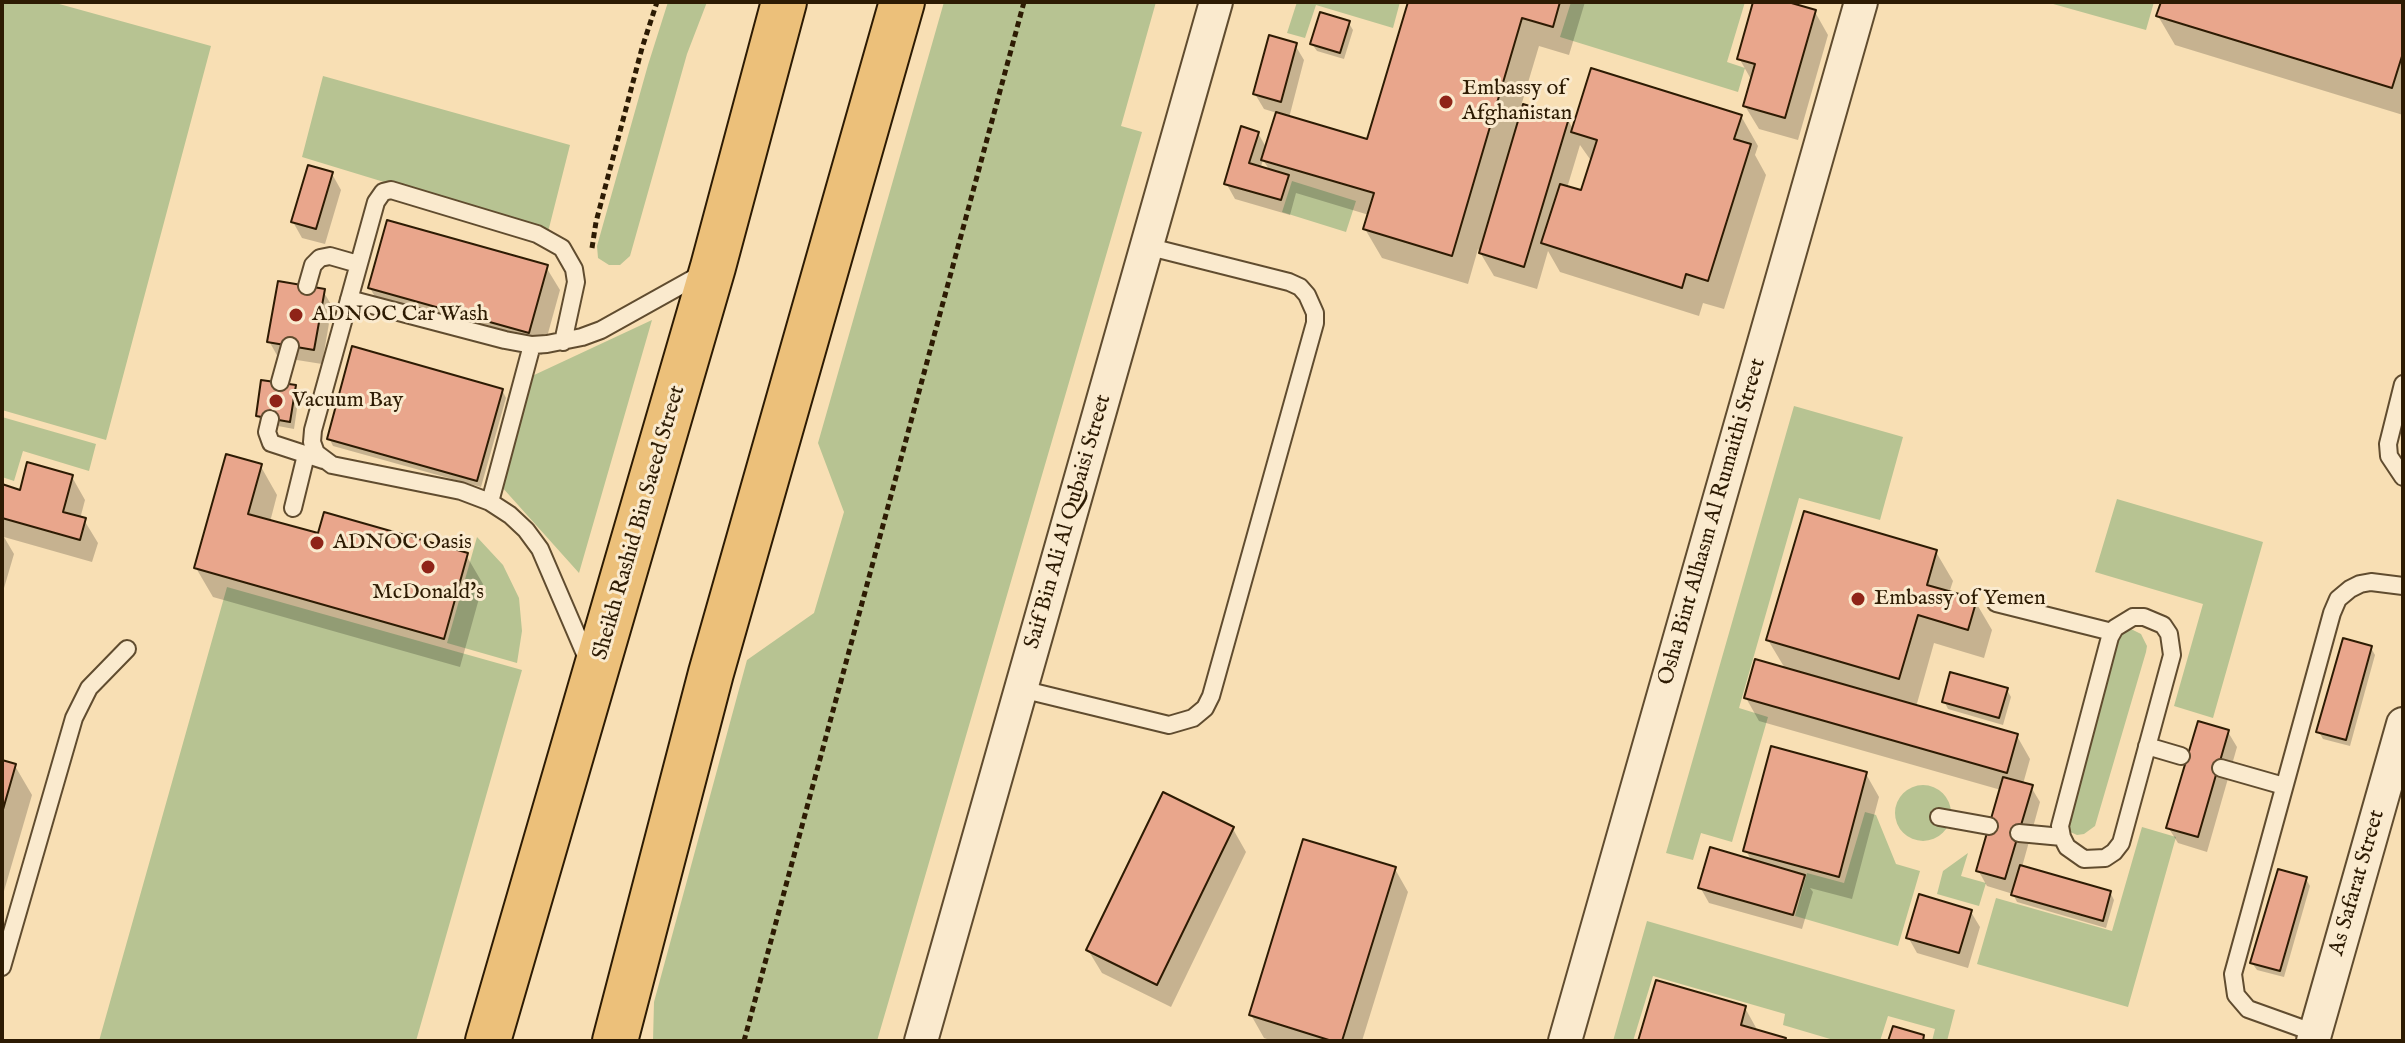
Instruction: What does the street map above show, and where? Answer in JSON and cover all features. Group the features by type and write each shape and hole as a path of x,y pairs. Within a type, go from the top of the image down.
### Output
{"main road":[{"name":"Sheikh Rashid Bin Saeed Street","path":"488,1041 713,267 784,2"},
{"path":"617,1039 711,673 902,2"}],"street":[{"name":"Saif Bin Ali Al Qubaisi Street","path":"921,1041 1216,2"},
{"name":"Osha Bint Alhasm Al Rumaithi Street","path":"1565,1041 1861,2"},
{"name":"As Safarat Street","path":"2314,1037 2389,824 2403,724"}],"lane":[{"path":"323,460 312,442 313,430 378,196 391,190 550,239 562,248 569,258 576,282 563,342"},
{"path":"1021,689 1169,725 1193,718 1205,708 1215,681 1315,323 1315,313 1307,295 1289,282 1146,246"},
{"path":"307,286 313,265 320,258 330,256 358,264"},
{"path":"349,299 532,345 563,342 601,330 713,267"},
{"path":"490,502 532,345"},
{"path":"280,382 290,346"},
{"path":"2403,384 2388,444 2389,456 2403,477"},
{"path":"270,419 267,432 271,443 332,465 461,491 490,502 510,515 540,549 595,677"},
{"path":"293,508 306,455"},
{"path":"2314,1037 2240,1003 2233,985 2236,963 2338,599 2360,584 2371,582 2403,586"},
{"path":"1996,603 2112,632"},
{"path":"2144,617 2163,625 2169,634 2172,655 2147,746 2121,843 2105,858 2084,859 2067,847 2060,826 2112,632 2123,621 2144,617"},
{"path":"2,967 74,718 89,688 127,649"},
{"path":"2147,746 2181,756"},
{"path":"2221,768 2284,786"},
{"path":"1939,817 1989,826"},
{"path":"2019,833 2062,837"}],"path":[{"path":"592,260 596,222 657,2"},
{"path":"744,1041 1024,2"}],"green space":[{"path":"2,2 52,2 211,46 106,440 2,410"},
{"path":"668,2 707,2 687,54 630,256 620,265 609,265 598,258 597,246"},
{"path":"944,2 1156,2 1121,126 1142,132 877,1041 653,1041 654,1002 747,660 814,613 844,512 818,443"},
{"path":"1297,2 1400,2 1393,28 1316,5 1305,38 1287,33"},
{"path":"1571,2 1745,2 1727,62 1745,68 1738,92 1560,37"},
{"path":"2046,2 2154,2 2146,30"},
{"path":"323,76 570,145 548,232 302,157"},
{"path":"1292,181 1356,201 1346,232 1282,212"},
{"path":"652,320 579,573 501,486 532,376"},
{"path":"1794,406 1903,437 1880,520 1799,498 1739,708 1768,717 1732,842 1701,833 1693,860 1666,853"},
{"path":"2,417 96,444 89,471 23,451 14,481 2,477"},
{"path":"2117,499 2263,542 2213,718 2174,706 2203,604 2095,572"},
{"path":"477,537 503,565 519,598 522,631 517,663 447,643"},
{"path":"227,587 522,670 416,1041 99,1041"},
{"path":"2129,628 2141,634 2147,646 2146,652 2095,826 2077,835 2066,830 2108,640"},
{"path":"1923,785 1943,793 1951,813 1943,833 1923,841 1903,833 1895,813 1903,793"},
{"path":"1865,812 1876,815 1896,864 1920,871 1898,946 1795,916 1807,873 1844,883"},
{"path":"2142,827 2176,837 2128,1007 1977,964 1996,898 2112,931"},
{"path":"1968,853 1961,876 1986,883 1979,906 1937,894 1943,871"},
{"path":"1647,921 1955,1010 1947,1041 1932,1041 1935,1029 1888,1016 1880,1041 1837,1041 1783,1025 1785,1014 1653,976 1633,1041 1613,1041"}],"building":[{"path":"1408,2 1560,2 1553,27 1522,18 1452,256 1363,229 1374,193 1261,160 1276,112 1367,139"},
{"path":"1753,2 1788,2 1816,10 1785,118 1743,106 1755,64 1737,59"},
{"path":"2161,2 2403,2 2403,53 2392,88 2156,16"},
{"path":"1320,12 1350,21 1340,53 1310,44"},
{"path":"1269,35 1297,43 1281,102 1253,94"},
{"path":"1591,68 1742,115 1734,139 1751,144 1708,281 1686,274 1682,288 1541,243 1560,184 1581,190 1597,140 1571,132"},
{"path":"1523,104 1569,118 1524,267 1479,253"},
{"path":"1241,126 1259,132 1249,163 1289,175 1281,200 1224,184"},
{"path":"308,165 333,172 316,229 291,222"},
{"path":"387,220 548,265 529,333 368,288"},
{"name":"ADNOC Car Wash","path":"278,281 325,289 314,350 267,342"},
{"path":"352,346 503,389 477,481 327,439"},
{"name":"Vacuum Bay","path":"261,380 296,385 290,422 256,416"},
{"name":"ADNOC Oasis","path":"226,454 262,464 248,514 318,533 324,512 468,553 444,639 194,568"},
{"path":"27,462 73,475 63,512 86,518 80,540 2,518 2,484 20,490"},
{"path":"1804,511 1937,550 1927,585 1977,599 1968,630 1918,615 1899,679 1766,640"},
{"path":"2343,638 2372,646 2346,740 2316,732"},
{"path":"1755,659 2018,734 2007,773 1744,698"},
{"path":"1950,672 2008,688 1999,718 1942,702"},
{"path":"2198,721 2229,730 2198,837 2166,828"},
{"path":"1771,746 1867,772 1839,877 1743,851"},
{"path":"2,760 16,764 2,813"},
{"path":"2003,777 2033,785 2005,879 1976,871"},
{"path":"1163,792 1234,827 1157,985 1086,950"},
{"path":"1303,839 1396,867 1342,1041 1332,1041 1249,1015"},
{"path":"1710,847 1805,875 1793,915 1698,888"},
{"path":"2020,865 2111,891 2103,921 2011,895"},
{"path":"2278,869 2307,877 2280,971 2250,963"},
{"path":"1919,894 1972,910 1959,953 1906,938"},
{"path":"1656,980 1746,1006 1741,1025 1786,1038 1785,1041 1638,1041"},
{"path":"1893,1026 1924,1035 1923,1041 1888,1041"}],"place":[{"name":"Embassy of Afghanistan","path":"1446,102"},
{"name":"ADNOC Car Wash","path":"296,315"},
{"name":"Vacuum Bay","path":"276,401"},
{"name":"ADNOC Oasis","path":"317,543"},
{"name":"McDonald's","path":"428,567"},
{"name":"Embassy of Yemen","path":"1858,599"}]}
